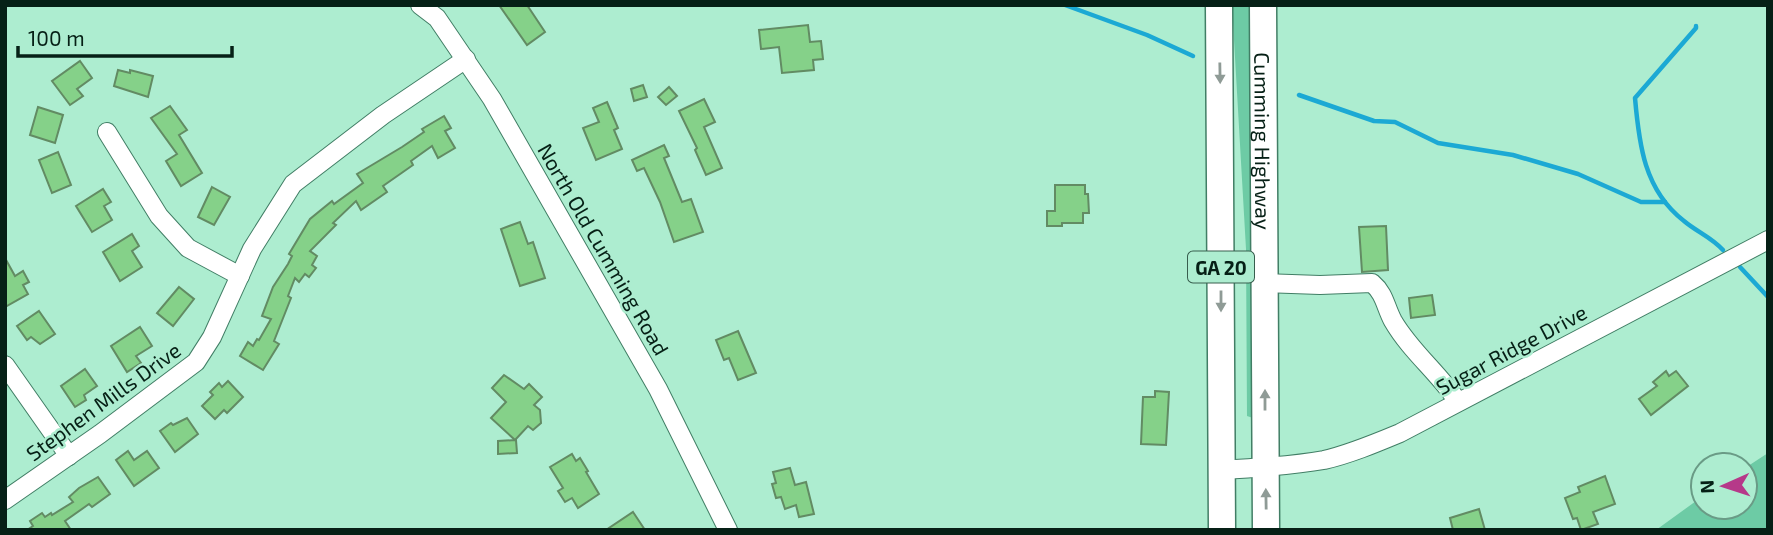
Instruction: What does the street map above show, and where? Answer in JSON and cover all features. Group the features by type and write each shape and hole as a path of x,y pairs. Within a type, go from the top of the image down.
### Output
{"highway":[{"name":"Cumming Highway","path":"1219,5 1222,530"},
{"name":"Cumming Highway","path":"1263,5 1266,530"}],"street":[{"name":"North Old Cumming Road","path":"420,5 437,18 466,58 658,389 728,530"},
{"name":"Stephen Mills Drive","path":"5,500 196,362 212,337 253,249 293,184 383,115 466,58"},
{"path":"107,132 159,216 188,248 240,276"},
{"name":"Sugar Ridge Drive","path":"1222,470 1265,468 1325,460 1400,433 1768,240"},
{"path":"1264,283 1372,283 1382,292 1392,318 1409,347 1458,402"},
{"path":"5,365 69,456"}],"green space":[{"path":"1232,5 1255,5 1253,418 1247,416 1246,249"},
{"path":"1768,453 1768,530 1656,530 1689,506 1689,521 1759,521 1759,459"}],"building":[{"path":"499,5 527,5 545,32 527,45"},
{"path":"808,25 810,42 821,41 823,59 813,60 814,70 782,73 779,47 761,49 759,30"},
{"path":"80,61 92,78 77,89 83,96 70,105 52,81"},
{"path":"118,70 153,76 148,97 114,86"},
{"path":"643,85 647,97 634,101 631,89"},
{"path":"669,87 677,96 666,105 658,97"},
{"path":"704,99 715,122 704,127 722,168 706,175 695,150 697,148 679,111"},
{"path":"607,102 618,128 614,130 622,149 596,160 583,128 599,122 593,108"},
{"path":"170,106 187,130 179,135 202,173 181,186 166,161 177,154 151,118"},
{"path":"38,107 63,115 55,143 30,135"},
{"path":"444,116 451,128 445,131 455,148 438,158 432,146 411,161 413,165 383,186 387,192 361,210 356,201 333,223 336,225 310,251 317,256 312,265 316,268 309,277 305,274 299,282 295,278 288,296 291,298 274,341 279,344 263,370 240,356 248,342 253,346 257,339 259,340 271,319 262,316 273,287 288,264 292,256 289,254 310,219 332,201 334,204 363,183 357,174 402,147 424,132 422,129"},
{"path":"664,145 669,156 664,158 682,202 691,199 703,232 674,242 644,168 637,171 632,160"},
{"path":"58,152 71,185 52,193 39,160"},
{"path":"1055,185 1085,185 1089,213 1083,213 1083,223 1047,226 1047,211 1055,211"},
{"path":"212,187 230,197 214,225 198,217"},
{"path":"103,189 111,202 104,206 112,220 92,232 76,206"},
{"path":"520,222 528,244 533,242 545,278 520,286 501,229"},
{"path":"1386,226 1388,270 1362,272 1359,227"},
{"path":"132,234 139,246 132,251 142,267 120,281 103,252"},
{"path":"5,258 15,276 23,271 29,282 23,285 28,294 5,307"},
{"path":"179,287 194,299 173,326 157,313"},
{"path":"1432,295 1435,315 1411,318 1409,298"},
{"path":"39,311 55,334 40,344 31,337 27,340 17,326"},
{"path":"140,327 152,346 136,356 141,363 127,372 111,346"},
{"path":"738,331 756,373 738,380 729,358 724,360 716,340"},
{"path":"85,369 97,386 84,395 86,400 75,407 61,386"},
{"path":"1666,371 1669,376 1676,371 1688,386 1651,415 1639,399 1657,386 1653,382"},
{"path":"504,375 524,389 529,384 542,397 534,405 540,410 541,423 533,430 528,426 515,440 491,418 506,402 492,388"},
{"path":"228,381 243,397 227,413 224,410 215,419 202,406 213,395 210,392 219,383 222,387"},
{"path":"1155,391 1169,392 1166,445 1141,444 1143,397 1155,397"},
{"path":"187,418 198,434 175,452 160,431 171,423 173,425"},
{"path":"516,440 517,453 498,454 498,441"},
{"path":"128,451 134,460 147,451 159,468 134,486 116,460"},
{"path":"572,454 576,461 580,458 599,494 578,508 572,498 565,502 558,491 563,488 550,467"},
{"path":"790,468 795,485 806,482 814,514 799,517 796,505 785,509 781,497 776,498 772,484 776,483 773,472"},
{"path":"1605,476 1615,504 1593,512 1598,524 1581,530 1577,518 1573,519 1565,498 1580,492 1578,487"},
{"path":"98,477 110,494 92,507 89,504 65,521 71,530 27,530 33,526 30,521 42,513 45,517 51,513 52,515 73,502 69,497"},
{"path":"1479,509 1485,530 1453,530 1450,518"},
{"path":"633,512 645,530 606,530"}],"waterway":[{"path":"1065,5 1147,35 1193,56"},
{"path":"1696,26 1635,98 1637,115 1646,165 1660,195 1684,221 1723,250"},
{"path":"1299,95 1374,121 1395,122 1438,143 1513,155 1578,174 1641,202 1665,202"},
{"path":"1740,267 1768,297"}]}
